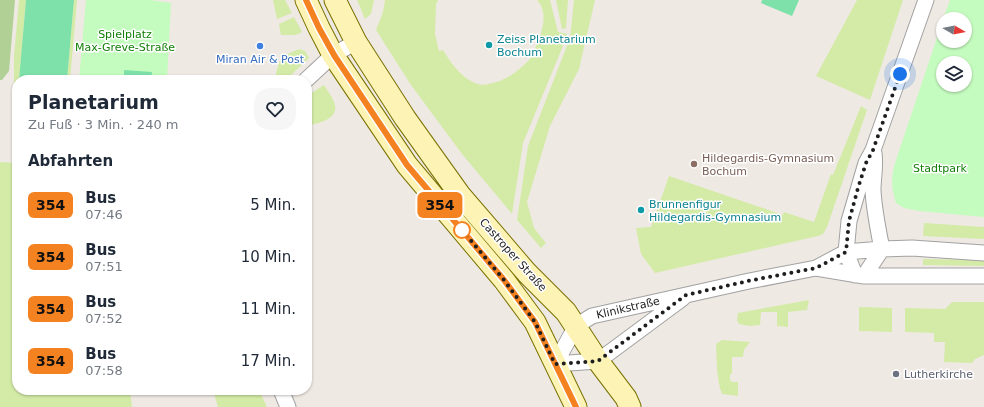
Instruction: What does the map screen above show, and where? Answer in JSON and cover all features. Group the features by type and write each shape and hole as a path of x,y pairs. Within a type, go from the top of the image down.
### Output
{"main road":[{"name":"Castroper Straße","path":"306,0 334,55 407,165 491,264 535,322 576,407"},
{"name":"Castroper Straße","path":"335,0 356,42 405,118 460,195 527,273 562,308 576,326 598,361 626,398 630,407"}],"street":[{"path":"873,150 875,159 873,189 882,249 860,275 846,252 849,221 866,163 873,150 926,0"},
{"path":"312,75 334,55 356,42"},
{"name":"Klinikstraße","path":"576,326 592,316 748,281 816,268 846,252 912,248 984,253"},
{"name":"Klinikstraße","path":"816,268 860,275 984,276"},
{"name":"Klinikstraße","path":"598,361 686,295"},
{"path":"555,364 576,326"},
{"path":"555,364 598,361"},
{"path":"282,395 288,407"}],"green space":[{"path":"0,0 15,0 9,71 2,80 0,80"},
{"path":"19,0 26,0 19,75 14,75 14,56"},
{"path":"26,0 74,0 67,75 19,75"},
{"path":"74,0 77,0 70,75 67,75"},
{"name":"Spielplatz Max-Greve-Straße","path":"86,0 150,0 171,3 167,75 79,75"},
{"path":"273,0 285,0 292,13 277,19"},
{"path":"357,0 374,0 371,14 365,19"},
{"path":"385,0 438,0 436,4 435,34 439,51 443,50 453,65 462,74 472,82 481,85 498,82 508,77 529,60 538,41 544,17 541,5 537,0 550,0 558,32 567,34 523,143 512,214 462,154 411,85 376,30 383,12"},
{"path":"556,0 568,0 566,28 562,29"},
{"path":"574,0 595,0 579,69 550,126 527,202 534,228 546,243 541,248 517,220 528,146 570,38"},
{"path":"762,0 799,0 792,16 761,3"},
{"path":"857,0 903,0 870,100 816,76"},
{"name":"Stadtpark","path":"950,0 984,0 984,217 919,211 904,208 896,203 892,187 895,163 936,41 936,48 972,48 972,12 946,12"},
{"path":"294,17 302,32 296,35 281,35 279,24"},
{"path":"299,49 305,51 309,58 291,75 276,75 279,63 287,54"},
{"path":"124,70 152,72 152,75 124,75"},
{"path":"324,85 331,95 335,108 332,116 328,119 323,122 312,124 312,93"},
{"path":"861,106 867,110 827,227 823,234 655,273 641,254 636,228 651,227 669,176 783,215 784,212 814,222 831,174 833,175"},
{"path":"0,162 12,163 12,395 131,395 132,407 0,407"},
{"path":"924,223 984,227 984,239 923,236"},
{"path":"923,259 984,260 984,266 923,265"},
{"path":"809,300 807,310 788,312 788,327 777,326 777,312 761,312 760,325 750,326 739,324 737,320 738,313"},
{"path":"952,302 984,302 984,355 975,359 972,363 944,362 945,342 934,342 934,333 905,332 905,308 945,309"},
{"path":"859,307 892,308 892,332 859,331"},
{"path":"722,340 750,342 744,350 743,357 732,357 732,374 730,374 730,380 732,382 738,382 738,396 722,394 720,388 717,369 716,344"},
{"path":"214,395 261,395 267,407 218,407"}],"bus line":[{"name":"354","path":"306,0 311,14 334,55 407,165 504,280 535,322 576,407"}],"place":[{"name":"Zeiss Planetarium Bochum","path":"489,45"},
{"name":"Miran Air & Post","path":"260,46"},
{"name":"Hildegardis-Gymnasium Bochum","path":"694,164"},
{"name":"Brunnenfigur Hildegardis-Gymnasium","path":"641,210"},
{"name":"Lutherkirche","path":"896,374"}],"route":[{"path":"462,230 504,280 535,322 555,364 598,361 631,338 686,295 816,268 846,252 849,221 858,188 900,74"}]}
